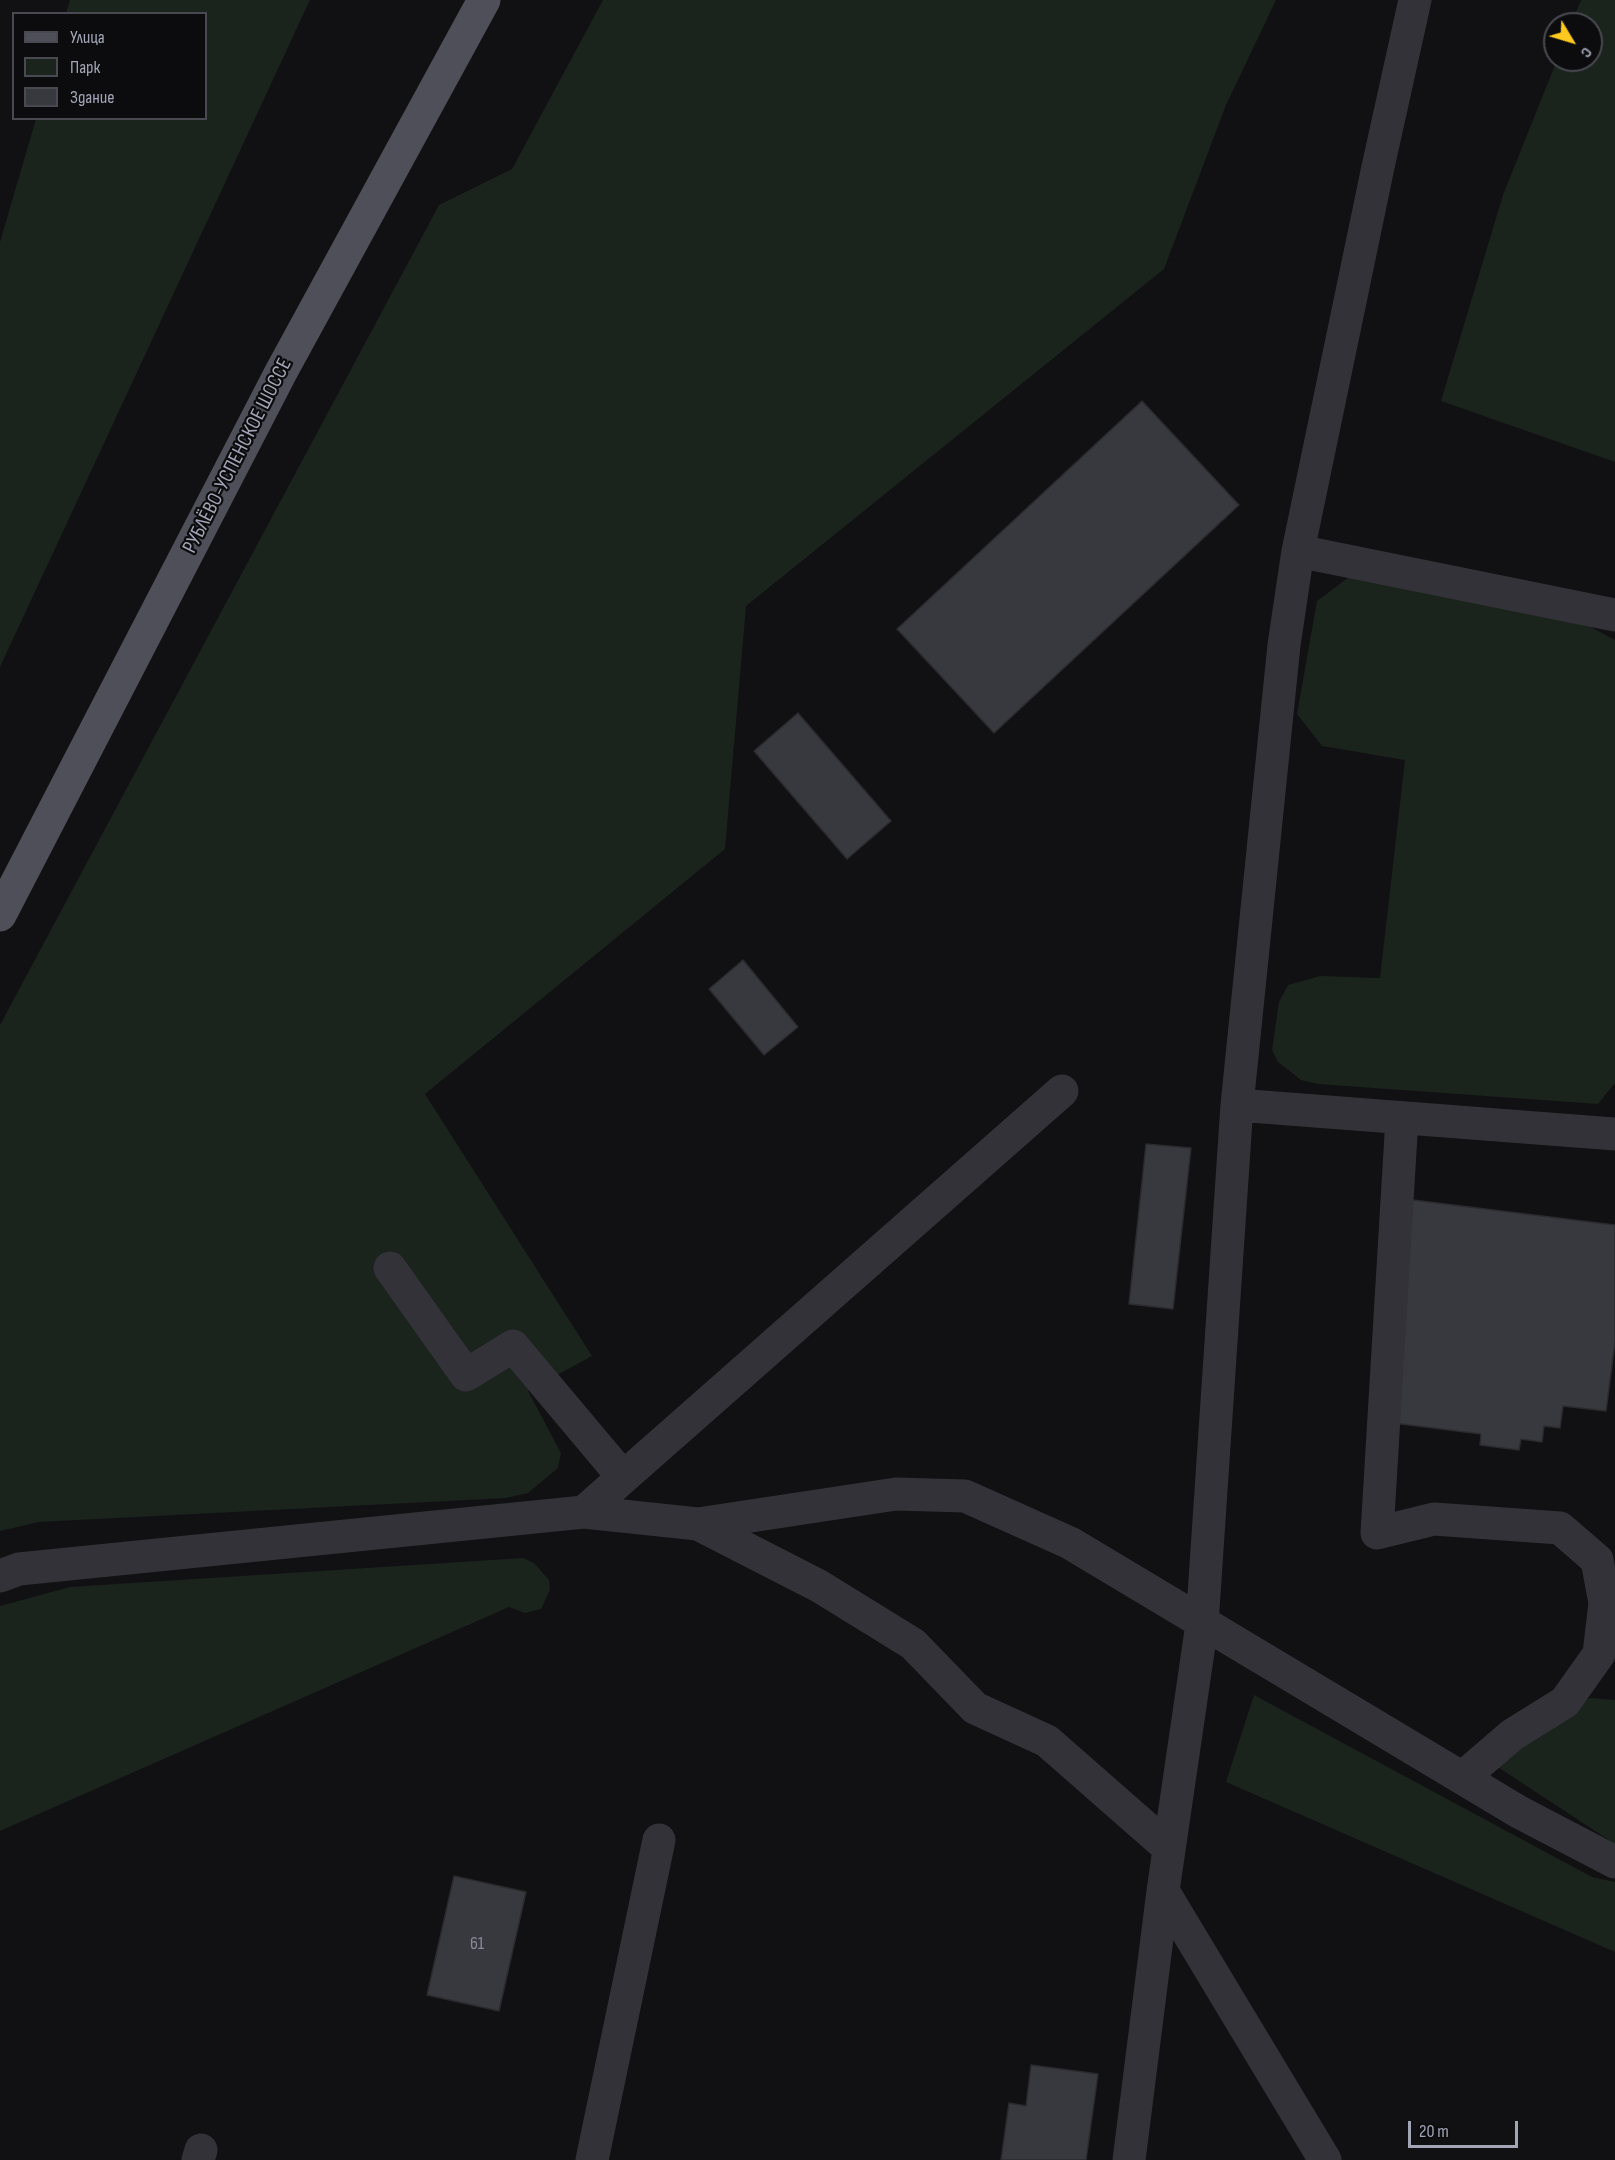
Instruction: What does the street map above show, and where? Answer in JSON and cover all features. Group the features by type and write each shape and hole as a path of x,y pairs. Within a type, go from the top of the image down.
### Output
{"main road":[{"name":"РУБЛЁВО-УСПЕНСКОЕ ШОССЕ","path":"0,915 281,372 484,0"}],"street":[{"path":"1129,2160 1163,1891 1202,1623 1237,1105 1284,645 1298,551 1414,6"},
{"path":"1298,551 1615,615"},
{"path":"584,1512 1062,1091"},
{"path":"1237,1105 1615,1134"},
{"path":"1402,1118 1377,1533 1434,1520 1560,1528 1597,1560 1605,1603 1599,1654 1565,1702 1512,1735 1462,1778"},
{"path":"390,1268 466,1375 513,1346 622,1478"},
{"path":"0,1575 19,1569 584,1512 698,1524 896,1494 965,1496 1070,1543 1519,1812 1615,1862"},
{"path":"698,1524 819,1586 913,1644 975,1708 1047,1742 1169,1848"},
{"path":"591,2160 659,1840"},
{"path":"1163,1891 1325,2160"}],"green space":[{"path":"70,0 310,0 0,667 0,242 36,120 207,120 207,12 66,12"},
{"path":"603,0 1276,0 1226,105 1164,269 746,606 725,849 425,1094 592,1356 528,1391 561,1453 558,1468 528,1493 506,1498 39,1522 0,1531 0,1025 439,205 512,169"},
{"path":"1581,0 1615,0 1615,462 1441,401 1503,195 1552,72 1603,72 1603,12 1576,12"},
{"path":"1349,577 1572,617 1615,640 1615,1083 1598,1104 1318,1084 1301,1080 1278,1062 1272,1050 1279,1002 1288,985 1320,976 1380,978 1405,760 1322,746 1297,714 1317,601"},
{"path":"523,1558 534,1563 549,1580 550,1590 541,1609 525,1613 509,1607 0,1831 0,1606 70,1587"},
{"path":"1254,1695 1592,1877 1615,1882 1615,1952 1226,1782"},
{"path":"1590,1698 1615,1700 1615,1844 1481,1756"}],"building":[{"path":"1142,401 1239,505 994,733 897,629"},
{"path":"798,713 891,821 847,859 754,751"},
{"path":"743,960 798,1027 764,1055 709,989"},
{"path":"1146,1144 1191,1148 1173,1309 1129,1304"},
{"path":"1413,1200 1615,1225 1615,1342 1606,1411 1563,1406 1560,1428 1544,1426 1542,1442 1521,1439 1519,1450 1480,1445 1481,1434 1385,1422"},
{"path":"454,1876 526,1892 499,2011 427,1995"},
{"path":"1031,2065 1098,2074 1086,2160 1001,2160 1009,2103 1026,2106"}]}
